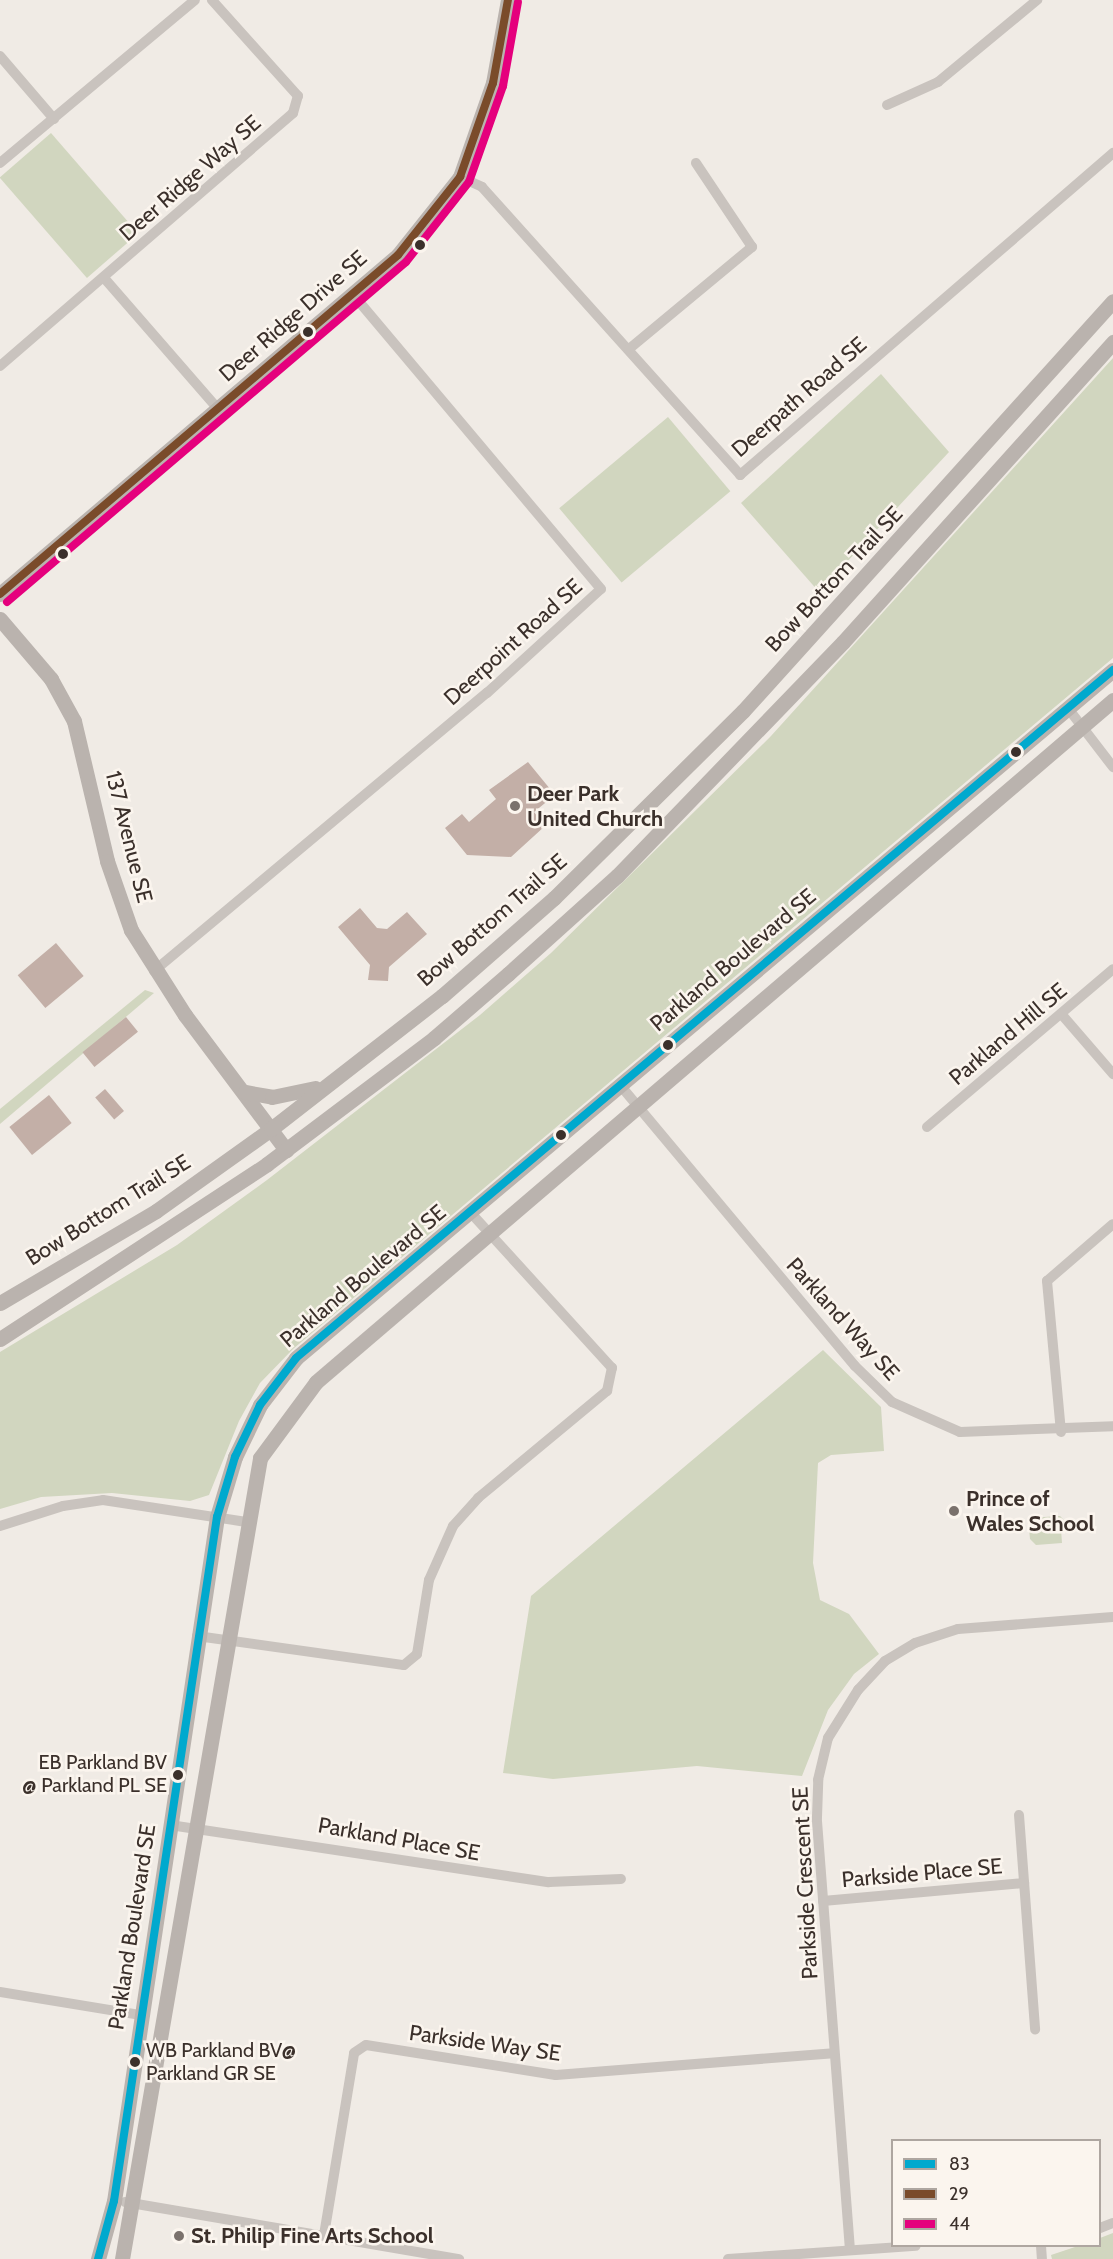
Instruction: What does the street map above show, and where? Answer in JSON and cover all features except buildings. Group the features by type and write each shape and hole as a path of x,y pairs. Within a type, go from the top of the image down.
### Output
{"street":[{"path":"0,163 195,0"},
{"name":"Deer Ridge Way SE","path":"0,366 105,279 293,113 298,96 212,0"},
{"name":"Deer Ridge Drive SE","path":"0,594 398,255 460,177 493,83 508,0"},
{"path":"887,105 938,82 1037,0"},
{"path":"0,56 54,119"},
{"name":"Deerpath Road SE","path":"460,177 482,187 740,475 1113,153"},
{"path":"629,349 752,247 696,163"},
{"path":"105,279 218,410"},
{"name":"Deerpoint Road SE","path":"154,971 488,693 601,589 353,294"},
{"name":"Bow Bottom Trail SE","path":"0,1303 156,1211 271,1129 327,1083 442,996 645,812 884,559 1113,301"},
{"path":"0,1339 286,1150 434,1038 617,876 843,642 1113,342"},
{"name":"137 Avenue SE","path":"0,619 51,679 74,721 119,903 154,971 286,1150"},
{"name":"Parkland Boulevard SE","path":"98,2259 114,2201 197,1636 217,1517 235,1457 260,1405 296,1358 472,1214 620,1085 1113,670"},
{"name":"Parkland Boulevard SE","path":"122,2259 134,2204 225,1639 260,1458 316,1382 1113,700"},
{"path":"1067,707 1079,728 1113,767"},
{"name":"Parkland Hill SE","path":"927,1127 1063,1016 1113,969"},
{"path":"1063,1016 1113,1074"},
{"path":"245,1092 290,1095 327,1083"},
{"name":"Parkland Way SE","path":"620,1085 855,1366 892,1402 960,1432 1060,1432 1113,1426"},
{"path":"197,1636 404,1665 417,1654 429,1580 453,1526 478,1498 607,1391 612,1368 472,1214"},
{"path":"1060,1432 1047,1281 1113,1224"},
{"path":"0,1526 63,1506 104,1500 246,1522"},
{"name":"Parkside Crescent SE","path":"850,2250 833,2053 817,1816 822,1759 842,1711 885,1661 915,1643 958,1629 1113,1617"},
{"name":"Parkside Place SE","path":"1019,1815 1035,2030"},
{"name":"Parkland Place SE","path":"170,1825 549,1882 621,1879"},
{"name":"Parkside Place SE","path":"824,1901 1024,1883"},
{"path":"0,1992 141,2015"},
{"name":"Parkside Way SE","path":"324,2235 354,2053 366,2045 556,2075 833,2053"},
{"path":"114,2201 459,2259"},
{"path":"728,2259 900,2247"}],"green space":[{"path":"51,133 138,233 87,278 0,178"},
{"path":"1113,358 1113,658 293,1349 260,1383 239,1421 209,1495 190,1501 112,1493 41,1497 0,1509 0,1352 177,1245 267,1180 480,1015 551,953 771,736"},
{"path":"881,374 949,452 819,592 741,503"},
{"path":"668,417 730,491 622,583 559,508"},
{"path":"145,990 154,993 0,1124 0,1109"},
{"path":"823,1350 881,1407 884,1451 831,1455 818,1463 813,1563 820,1600 849,1614 879,1654 854,1674 828,1710 802,1776 697,1766 553,1779 503,1773 531,1596"},
{"path":"1060,1516 1066,1522 1061,1529 1062,1543 1036,1545 1030,1539 1028,1518"},
{"path":"1113,2233 1113,2259 1052,2259 1051,2255 1075,2247 1101,2247 1101,2238"}],"transit line":[{"name":"29","path":"0,594 398,255 460,177 493,83 508,0"},
{"name":"44","path":"7,602 406,262 469,182 503,86 518,2"},
{"name":"83","path":"98,2259 114,2201 217,1517 235,1457 260,1405 296,1358 1113,670"}],"place":[{"name":"Deer Park United Church","path":"515,806"},
{"name":"Prince of Wales School","path":"954,1511"},
{"name":"EB Parkland BV @ Parkland PL SE","path":"178,1775"},
{"name":"WB Parkland BV@ Parkland GR SE","path":"135,2062"},
{"name":"St. Philip Fine Arts School","path":"179,2236"}]}
